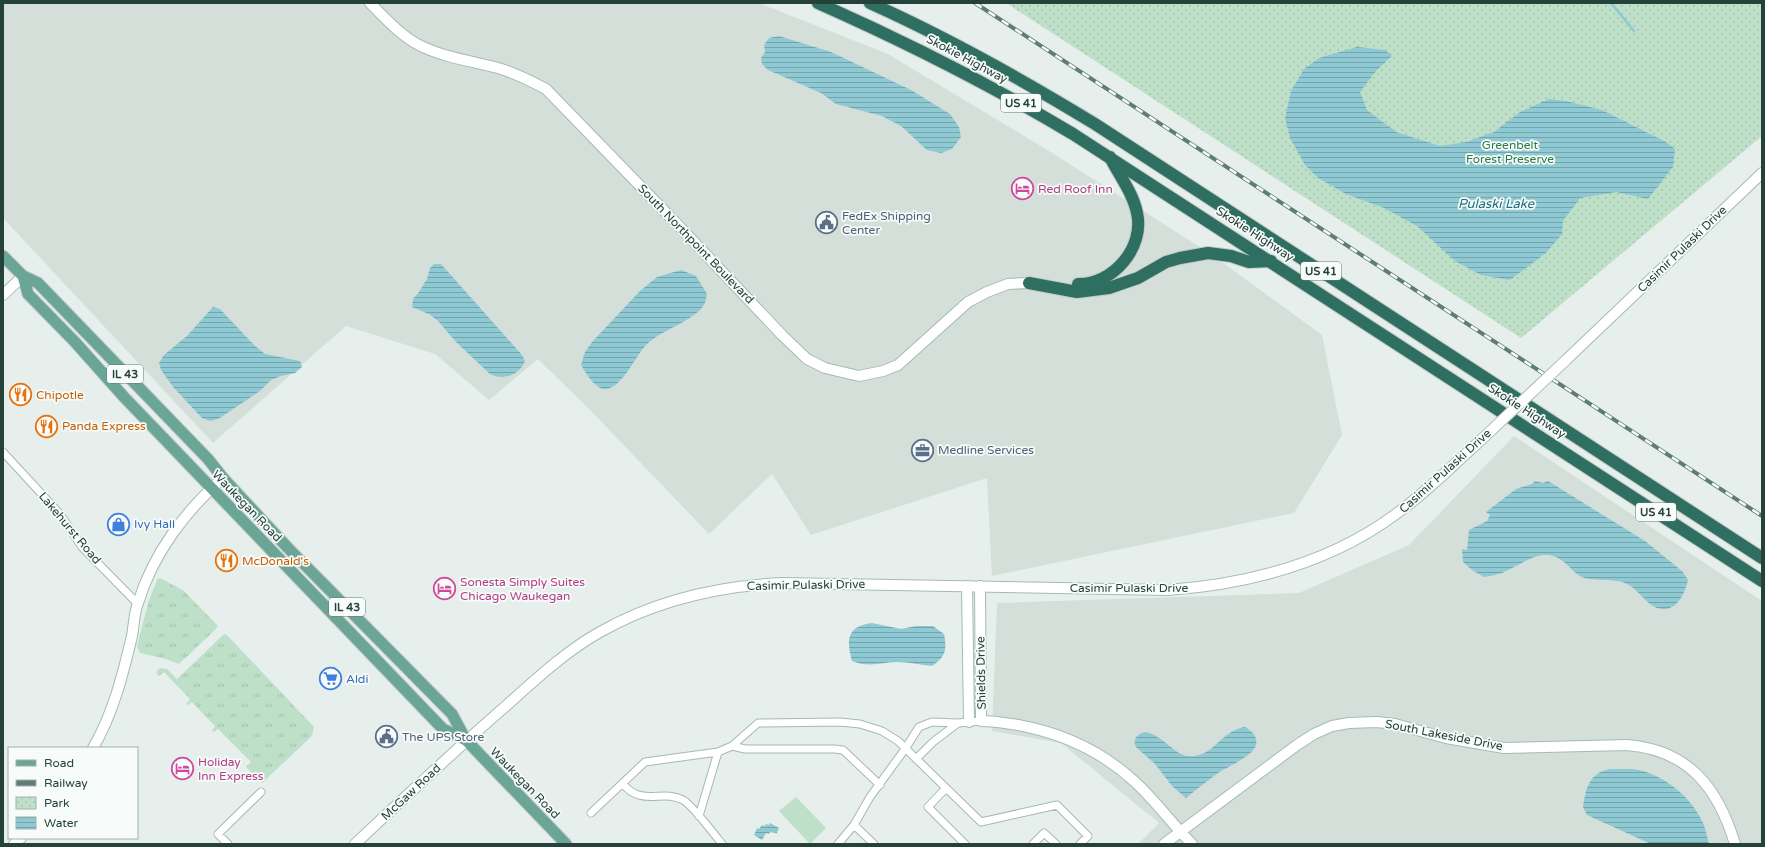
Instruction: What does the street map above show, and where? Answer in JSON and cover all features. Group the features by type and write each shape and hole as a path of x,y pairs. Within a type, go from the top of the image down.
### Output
{"highway":[{"name":"Skokie Highway","path":"818,3 883,31 970,75 1109,156 1762,581"},
{"name":"Skokie Highway","path":"870,3 981,58 1095,124 1762,558"},
{"path":"1029,283 1083,284 1098,280 1114,271 1134,247 1138,229 1138,214 1131,197 1109,156"},
{"path":"1029,283 1077,292 1109,288 1138,278 1166,262 1208,253 1231,256 1249,262 1271,261"}],"main road":[{"name":"Waukegan Road","path":"3,256 23,276 38,282 208,459 223,478 288,548 452,714 466,740 566,844"},
{"name":"Waukegan Road","path":"23,276 28,294 75,342 124,397 443,730 466,740"}],"street":[{"name":"South Northpoint Boulevard","path":"370,3 398,30 420,46 447,56 499,69 527,79 546,89 667,213 782,335 807,359 825,368 859,376 883,371 898,365 968,302 987,292 1008,284 1029,283"},
{"name":"Casimir Pulaski Drive","path":"466,740 564,656 599,632 639,613 672,600 728,588 762,584 980,586 1168,590 1227,584 1258,577 1309,561 1368,532 1395,515 1426,491 1762,173"},
{"path":"3,295 23,276"},
{"name":"Lakehurst Road","path":"3,452 60,514 82,547 137,603"},
{"path":"94,747 106,723 117,695 132,634 137,603 152,568 170,537 190,510 223,478"},
{"name":"Shields Drive","path":"967,586 969,722"},
{"name":"Shields Drive","path":"980,586 981,721 992,721 1034,728 1063,736 1089,748 1109,760 1135,782 1192,844"},
{"path":"838,844 854,825 870,797 906,749 912,735 919,727 932,722 958,724 981,721"},
{"path":"591,813 645,762 718,752 732,746 758,723 840,722 860,724 882,731 898,740 981,822 1057,805 1088,836 1080,844"},
{"name":"South Lakeside Drive","path":"1164,844 1314,734 1332,726 1349,723 1376,722 1395,724 1453,739 1504,748 1627,745 1643,746 1656,750 1678,759 1689,767 1711,790 1725,816 1735,844"},
{"path":"916,759 933,742 958,724"},
{"name":"McGaw Road","path":"355,844 466,740"},
{"path":"732,746 745,749 843,750 880,785"},
{"path":"699,816 718,752"},
{"path":"623,784 634,795 672,797 684,800 699,816 720,843"},
{"path":"946,788 928,807 965,844"},
{"path":"228,844 218,834 261,792"},
{"path":"854,825 874,844"},
{"path":"1033,844 1044,833 1056,844"}],"shaded area":[{"path":"3,3 759,3 888,54 1049,151 1211,254 1322,335 1342,435 1294,513 992,576 987,478 811,535 772,474 709,534 590,410 538,359 489,400 435,354 346,326 213,443 3,218"},
{"path":"1514,436 1762,601 1762,844 1138,844 1159,823 1061,743 992,731 997,603 1299,593 1409,545"}],"green space":[{"name":"Greenbelt Forest Preserve","path":"1006,3 1762,3 1762,136 1521,338"},
{"path":"160,578 184,591 218,626 179,664 166,659 140,653 137,646 149,600 157,580"},
{"path":"226,634 314,727 312,736 262,783 246,767 251,762 218,729 214,732 212,731 215,726 192,702 188,705 186,704 190,699 164,672 159,676 156,672 160,668 167,669 177,679 223,635"},
{"path":"796,797 826,828 810,844 779,811"}],"water":[{"path":"779,36 831,52 911,90 950,114 959,127 961,137 952,149 941,153 927,150 901,126 882,116 836,104 821,93 768,70 762,64 761,58 765,52 764,45 769,38"},
{"name":"Pulaski Lake","path":"1357,47 1385,50 1392,56 1376,71 1360,92 1367,110 1396,132 1440,146 1466,142 1494,132 1520,112 1549,99 1566,101 1602,110 1666,142 1675,149 1673,167 1648,199 1616,192 1580,198 1563,221 1562,234 1546,253 1510,280 1481,275 1455,261 1417,226 1384,208 1346,194 1318,178 1305,165 1290,138 1285,118 1291,91 1304,69 1319,58"},
{"path":"434,264 441,264 522,355 525,361 519,370 505,377 490,374 456,342 438,321 429,314 412,307 413,299 427,279 430,268"},
{"path":"681,270 696,276 707,294 705,303 701,309 695,315 661,334 647,344 619,382 607,389 599,387 592,381 581,365 585,352 592,342 640,291 657,277"},
{"path":"213,307 220,309 254,345 265,354 300,361 302,367 295,373 271,380 260,391 218,419 210,421 202,418 174,388 161,370 159,363 164,355 187,336"},
{"path":"1535,481 1543,483 1548,481 1645,541 1682,571 1688,580 1684,593 1676,604 1666,609 1660,609 1653,606 1633,588 1625,583 1584,578 1555,556 1550,555 1532,558 1502,573 1491,576 1484,577 1472,570 1463,562 1462,549 1467,550 1469,530 1487,521 1490,515 1486,512 1516,489 1532,484"},
{"path":"872,623 901,629 916,626 933,626 944,634 945,648 943,656 932,666 906,662 864,664 852,661 849,647 850,635 857,627"},
{"path":"1245,727 1255,736 1256,746 1254,749 1243,759 1218,773 1186,798 1172,786 1155,764 1136,747 1135,743 1137,736 1143,733 1149,733 1162,740 1181,754 1196,756 1210,749 1229,734"},
{"path":"1610,769 1632,769 1643,771 1664,780 1674,787 1698,813 1704,826 1709,844 1651,844 1587,815 1583,807 1587,788 1590,782 1597,774"},
{"path":"770,823 779,828 777,833 766,833 762,840 754,835 757,828 759,829 762,825 769,825"}],"waterway":[{"path":"1611,3 1634,31"}],"railway":[{"path":"975,3 1762,516"}],"place":[{"name":"Red Roof Inn","path":"1023,189"},
{"name":"FedEx Shipping Center","path":"827,223"},
{"name":"Chipotle","path":"21,395"},
{"name":"Panda Express","path":"47,426"},
{"name":"Medline Services","path":"922,450"},
{"name":"Ivy Hall","path":"119,524"},
{"name":"McDonald's","path":"226,561"},
{"name":"Sonesta Simply Suites Chicago Waukegan","path":"444,589"},
{"name":"Aldi","path":"330,679"},
{"name":"The UPS Store","path":"387,737"},
{"name":"Holiday Inn Express","path":"182,769"}]}
